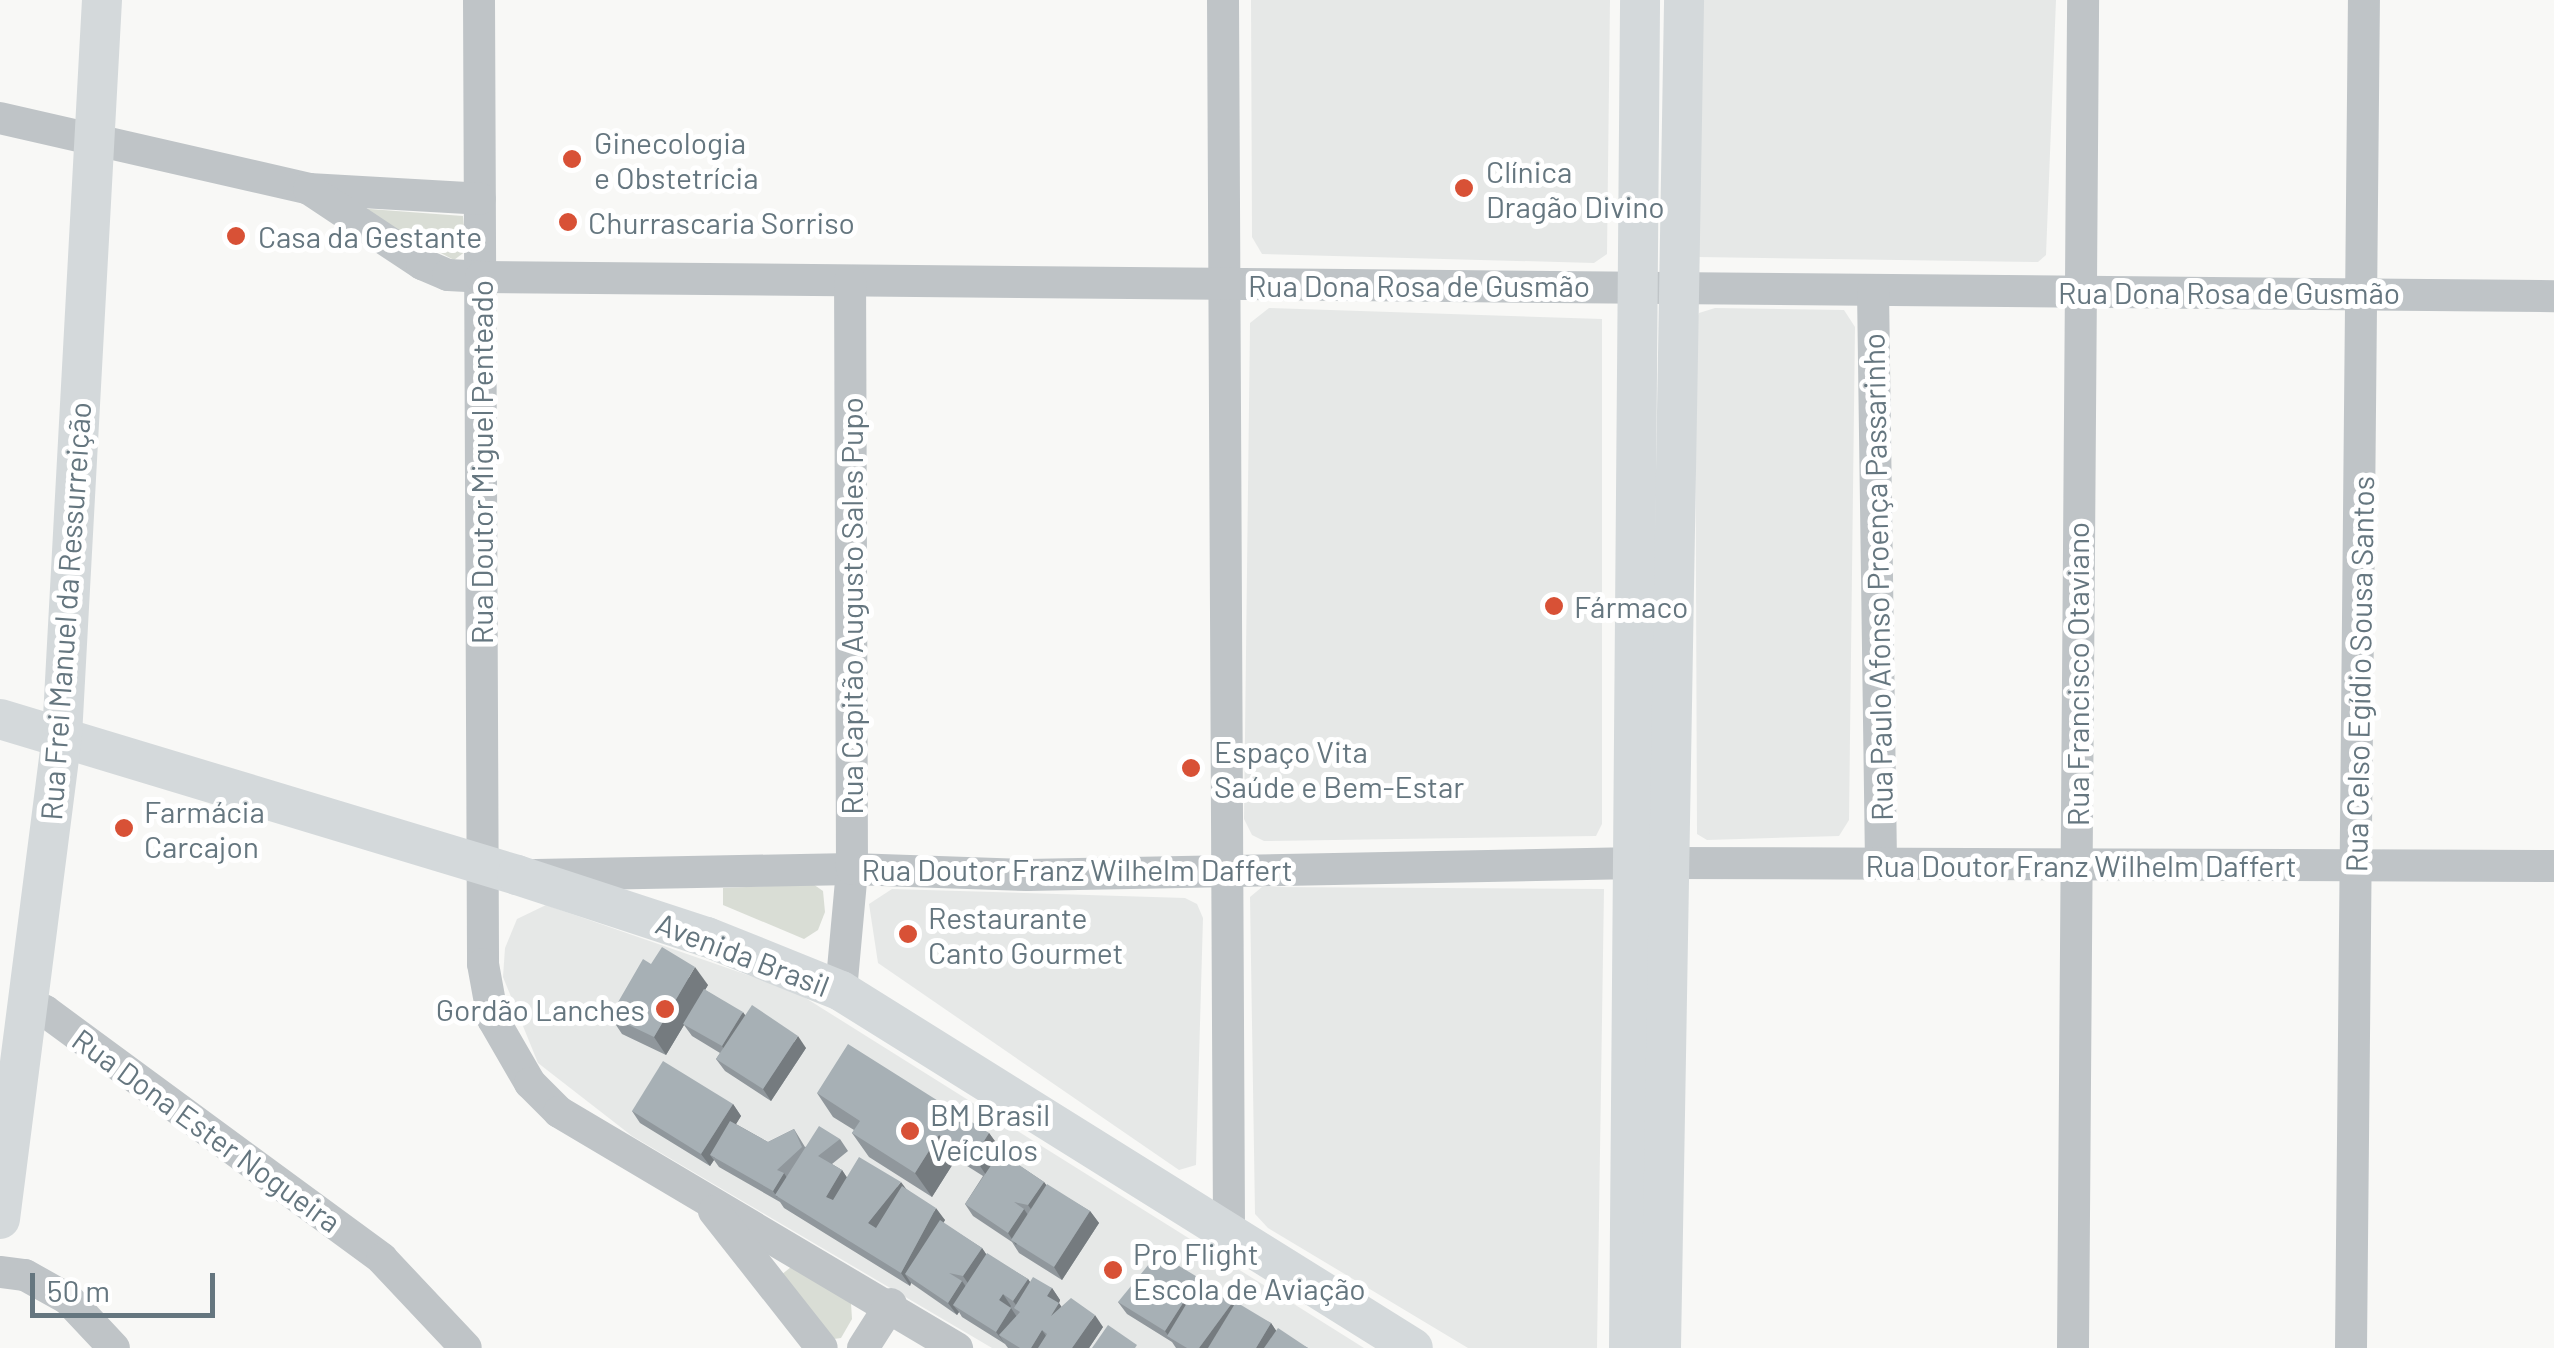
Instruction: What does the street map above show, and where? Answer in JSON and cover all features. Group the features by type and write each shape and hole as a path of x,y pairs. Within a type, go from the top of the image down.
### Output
{"main road":[{"name":"Rua Frei Manuel da Ressurreição","path":"0,1219 62,736 102,0"},
{"path":"1640,0 1639,288 1653,863"},
{"path":"1637,1347 1653,863 1681,288 1684,0"},
{"name":"Avenida Brasil","path":"0,718 499,870 707,938 842,991 1414,1348"}],"street":[{"name":"Rua Doutor Miguel Penteado","path":"479,0 481,277 499,870 482,964 493,1019 530,1083 600,1140 891,1304 957,1348"},
{"path":"1223,0 1224,870 1229,1234"},
{"name":"Rua Francisco Otaviano","path":"2073,1348 2082,0"},
{"name":"Rua Celso Egídio Sousa Santos","path":"2351,1348 2364,0"},
{"name":"Rua Dona Rosa de Gusmão","path":"0,118 310,188 480,199"},
{"name":"Rua Dona Rosa de Gusmão","path":"310,188 422,264 481,277 2554,296"},
{"name":"Rua Capitão Augusto Sales Pupo","path":"842,991 852,869 850,281"},
{"name":"Rua Paulo Afonso Proença Passarinho","path":"1873,290 1881,864"},
{"name":"Rua Doutor Franz Wilhelm Daffert","path":"499,870 852,869 1027,875 1653,863 2554,866"},
{"name":"Rua Dona Ester Nogueira","path":"27,1004 45,1011 382,1259 466,1348"},
{"path":"702,1195 822,1348"},
{"path":"0,1272 25,1275 68,1299 114,1348"},
{"path":"863,1348 891,1304"}],"shaded area":[{"path":"1251,0 1610,0 1607,254 1594,263 1262,254 1252,237"},
{"path":"1699,0 2056,0 2046,255 2038,262 1698,257"},
{"path":"356,208 463,216 466,251 454,260"},
{"path":"1269,308 1602,319 1602,824 1596,836 1264,841 1252,835 1244,819 1250,323"},
{"path":"1715,308 1844,310 1855,327 1849,820 1839,836 1707,840 1697,834 1695,324 1699,313"},
{"path":"813,884 823,891 825,912 818,930 804,939 723,905 723,888"},
{"path":"1262,887 1604,889 1597,1348 1468,1348 1268,1228 1255,1214 1250,897"},
{"path":"892,889 1185,898 1197,904 1203,918 1196,1165 1179,1170 878,963 869,904"},
{"path":"546,905 796,992 1364,1348 992,1348 632,1136 538,1063 503,977 505,948 517,919"},
{"path":"791,1267 851,1303 852,1319 841,1338 827,1340 781,1275"}],"building":[{"path":"662,947 695,967 654,1037 610,1016 643,959 651,964"},
{"path":"704,989 743,1012 722,1046 683,1024"},
{"path":"752,1005 798,1036 763,1089 716,1059"},
{"name":"BM Brasil Veículos","path":"848,1044 989,1133 974,1157 939,1135 915,1173 852,1133 860,1121 817,1093"},
{"path":"663,1061 733,1104 701,1154 632,1111"},
{"path":"730,1121 768,1142 794,1129 802,1147 777,1170 784,1173 773,1191 710,1155"},
{"path":"819,1126 840,1139 818,1156 842,1170 826,1197 833,1200 859,1157 901,1182 868,1223 876,1228 902,1186 936,1208 901,1273 775,1195"},
{"path":"1000,1152 1044,1182 1028,1205 1014,1202 1024,1209 1008,1233 965,1204"},
{"path":"1047,1184 1090,1211 1054,1267 1011,1240"},
{"path":"940,1220 982,1248 963,1276 949,1273 962,1281 948,1303 905,1274"},
{"path":"987,1253 1028,1279 1013,1301 1003,1294 999,1300 1011,1308 996,1332 953,1305"},
{"path":"1158,1253 1199,1278 1165,1331 1118,1302"},
{"path":"1033,1277 1052,1288 1047,1296 1059,1303 1051,1316 1071,1298 1095,1315 1072,1348 1038,1348 1047,1334 1042,1330 1031,1348 1020,1348 999,1335 1020,1312 1014,1308"},
{"path":"1199,1283 1232,1303 1199,1348 1187,1348 1167,1336"},
{"path":"1236,1302 1271,1323 1256,1348 1208,1348"},
{"path":"1108,1325 1137,1345 1135,1348 1092,1348"},
{"path":"1278,1328 1308,1348 1264,1348"}],"place":[{"name":"Ginecologia e Obstetrícia","path":"572,159"},
{"name":"Clínica Dragão Divino","path":"1464,188"},
{"name":"Churrascaria Sorriso","path":"568,222"},
{"name":"Casa da Gestante","path":"236,236"},
{"name":"Fármaco","path":"1554,606"},
{"name":"Espaço Vita Saúde e Bem-Estar","path":"1191,768"},
{"name":"Farmácia Carcajon","path":"124,828"},
{"name":"Restaurante Canto Gourmet","path":"908,934"},
{"name":"Gordão Lanches","path":"665,1009"},
{"name":"BM Brasil Veículos","path":"910,1131"},
{"name":"Pro Flight Escola de Aviação","path":"1113,1270"}]}
